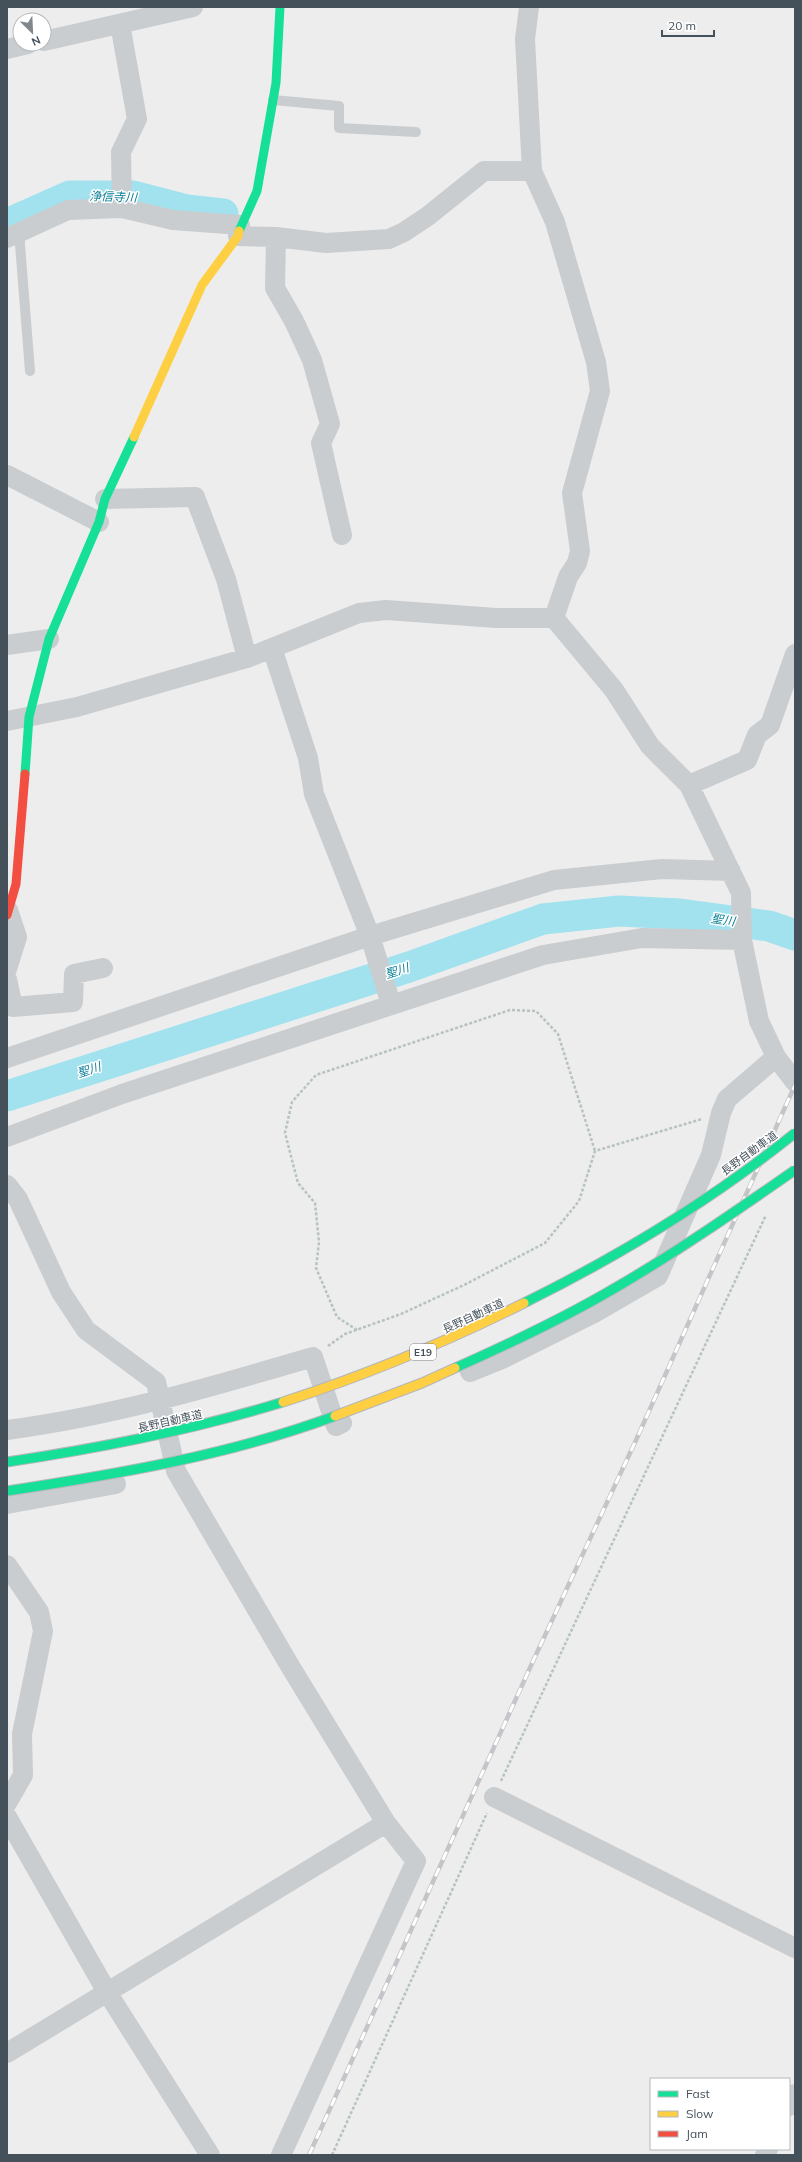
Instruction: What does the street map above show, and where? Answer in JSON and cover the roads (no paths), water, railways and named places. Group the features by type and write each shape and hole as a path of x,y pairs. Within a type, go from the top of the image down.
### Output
{"main road":[{"path":"8,913 29,717 49,638 99,522 105,499 114,483 202,285 239,231 257,191 276,83 280,7"},
{"name":"長野自動車道","path":"7,1462 123,1444 228,1419 328,1389 427,1350 522,1307 623,1250 705,1198 795,1133"},
{"name":"E19","path":"7,1492 134,1471 239,1446 339,1415 438,1377 534,1333 626,1283 714,1229 795,1170"}],"street":[{"path":"52,38 193,7"},
{"path":"529,7 526,39 532,171 555,222 596,362 600,391 572,493 580,551 577,563 568,577 554,618"},
{"path":"120,24 137,119 121,152 123,199"},
{"path":"10,235 68,210 123,199 173,220 276,237 326,243 389,239 416,224 484,171 532,171"},
{"path":"276,237 275,288 294,321 312,360 330,424 321,443 342,535"},
{"path":"7,475 99,522"},
{"path":"105,499 195,497 226,579 248,658"},
{"path":"7,722 77,707 248,658 325,625 359,613 386,610 496,618 554,618"},
{"path":"554,618 614,690 650,746 689,785 741,893 742,940 759,1021 776,1057 795,1082"},
{"path":"7,644 49,638"},
{"path":"272,648 308,758 314,794 370,936 391,1004"},
{"path":"689,785 747,760 757,735 770,725 795,654"},
{"path":"7,1058 370,936 554,880 662,869 731,871"},
{"path":"7,969 17,937 8,913"},
{"path":"7,1137 122,1094 543,955 642,938 742,940"},
{"path":"7,979 13,1007 73,1002 74,974 103,968"},
{"path":"7,1504 75,1493 245,1455 336,1426 502,1359 594,1313 658,1276 711,1155 721,1113 727,1099 776,1057"},
{"path":"7,1184 18,1199 61,1292 86,1330 156,1382 162,1401 176,1471 290,1666 386,1823 416,1861 281,2155"},
{"path":"7,1430 49,1424 162,1401 313,1357 336,1426"},
{"path":"7,1565 39,1612 43,1631 22,1734 23,1776 7,1803"},
{"path":"494,1797 795,1948"},
{"path":"7,1817 107,1992 210,2155"},
{"path":"7,2053 386,1823"},
{"path":"790,2104 795,2094"}],"lane":[{"path":"273,100 339,106 339,128 416,132"},
{"path":"10,235 30,371"}],"waterway":[{"name":"浄信寺川","path":"7,224 70,196 133,196 187,210 223,214"},
{"name":"聖川","path":"7,1096 409,967 543,919 619,911 680,914 769,926 795,935"}],"railway":[{"path":"309,2155 534,1659 637,1438 795,1085"}]}
